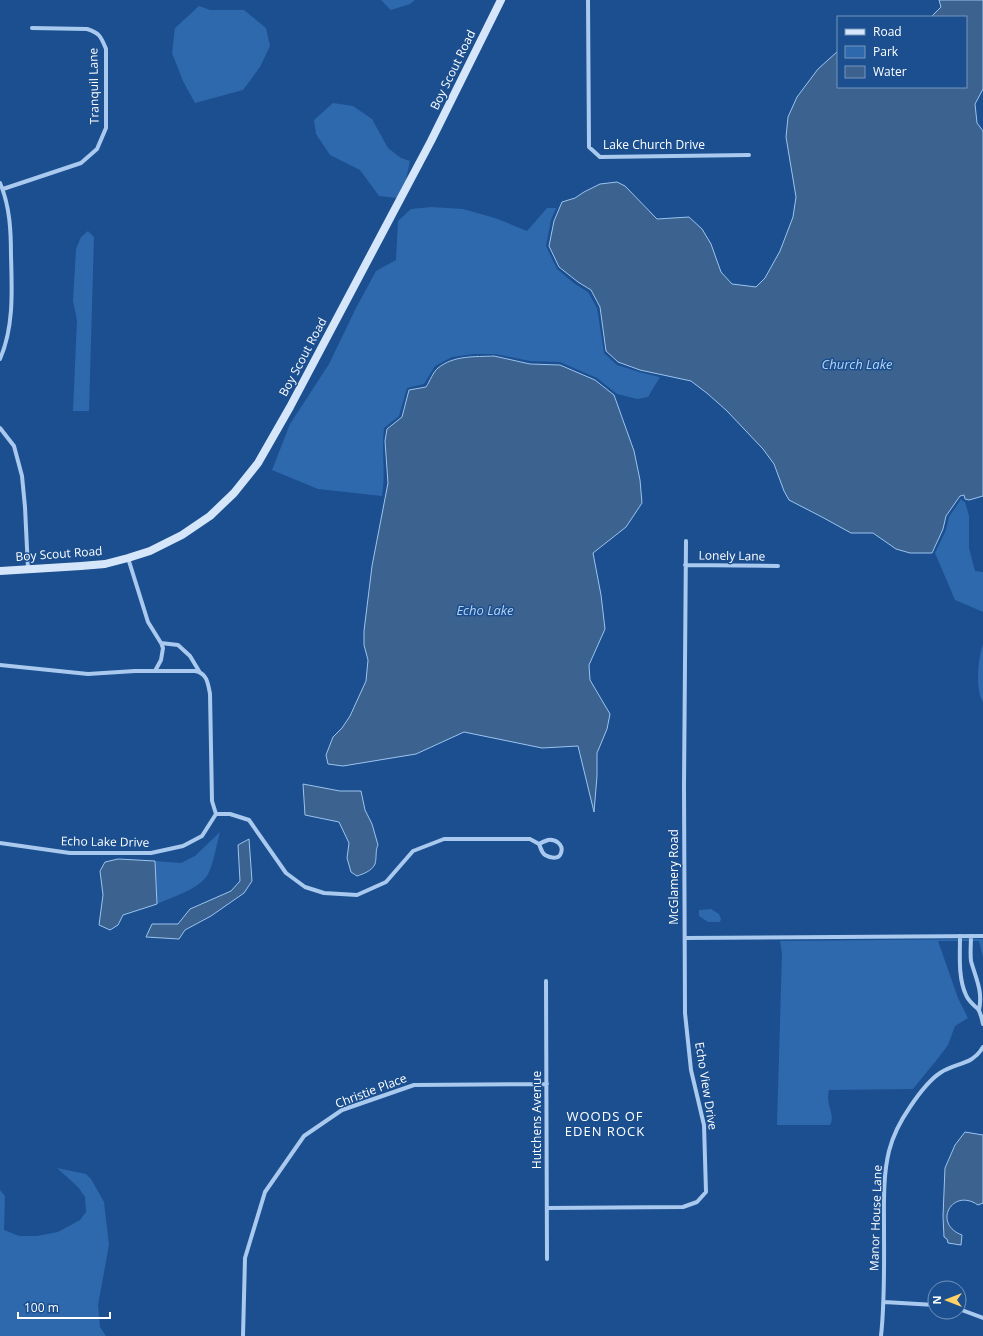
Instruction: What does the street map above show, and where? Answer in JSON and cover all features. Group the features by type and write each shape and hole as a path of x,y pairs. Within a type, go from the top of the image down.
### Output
{"street":[{"name":"Boy Scout Road","path":"0,571 97,565 128,558 166,544 182,535 201,523 234,493 258,463 293,400 431,141 501,0"},
{"name":"Lake Church Drive","path":"588,0 589,147 600,157 750,155"},
{"name":"Tranquil Lane","path":"3,189 81,163 97,149 106,128 106,49 102,38 96,32 87,29 32,28"},
{"path":"0,183 3,189 10,223 13,293 8,330 0,359"},
{"path":"0,428 14,446 22,476 28,569"},
{"name":"McGlamery Road","path":"686,541 684,786 685,938 983,936"},
{"path":"128,558 148,622 163,648 162,656 155,671"},
{"name":"Lonely Lane","path":"685,565 778,566"},
{"path":"161,643 178,645 190,656 199,672 206,677 210,694 212,801 216,814 230,814 249,820 286,873 305,887 324,893 357,895 386,882 413,851 444,839 530,840 540,844 548,840 554,840 558,842 562,852 555,858 544,855 540,844"},
{"path":"0,665 88,674 155,671 199,672"},
{"name":"Echo Lake Drive","path":"0,843 70,853 151,853 183,846 202,836 216,814"},
{"path":"960,936 963,984 966,996 979,1010 983,1024"},
{"path":"971,936 971,960 982,990 982,1003 979,1010"},
{"name":"Echo View Drive","path":"547,1208 683,1207 697,1202 706,1192 704,1125 691,1070 685,1013 685,938"},
{"name":"Hutchens Avenue","path":"546,981 547,1259"},
{"name":"Manor House Lane","path":"881,1336 884,1302 884,1177 889,1149 899,1125 910,1107 933,1079 940,1072 977,1056 983,1047"},
{"name":"Christie Place","path":"243,1336 245,1258 262,1199 265,1192 304,1136 342,1110 414,1085 546,1084"},
{"path":"884,1302 927,1305"},
{"path":"967,1312 983,1318"}],"green space":[{"path":"381,0 415,0 410,4 391,10"},
{"path":"199,6 210,10 244,10 266,28 270,46 260,67 243,90 195,103 183,81 172,53 175,28"},
{"path":"333,103 353,106 372,119 388,148 401,158 410,161 405,184 397,198 379,196 360,170 330,155 316,134 314,120"},
{"path":"431,207 463,209 495,218 527,231 547,208 556,208 551,220 546,246 557,269 575,284 588,292 597,308 604,353 617,365 660,377 648,397 637,399 617,394 597,378 560,362 530,361 495,354 474,354 452,357 435,366 424,384 407,388 399,416 384,428 384,479 382,496 318,489 272,470 290,424 329,364 376,271 396,260 398,221 411,209"},
{"path":"88,231 94,237 89,411 73,411 77,320 73,301 76,249 81,237"},
{"path":"961,499 965,502 969,516 969,548 975,571 983,572 983,612 955,600 935,553 946,530 949,517"},
{"path":"983,644 983,702 980,697 978,674"},
{"path":"220,832 212,866 204,879 199,884 185,892 157,904 155,861 181,863 195,856"},
{"path":"711,909 719,914 721,919 720,922 708,922 699,916 699,910"},
{"path":"983,939 983,958 979,941 938,941 958,998 968,1018 955,1026 948,1045 913,1089 829,1090 828,1100 832,1117 830,1125 777,1125 782,953 780,941"},
{"path":"57,1168 86,1174 91,1179 104,1202 109,1245 98,1305 100,1327 106,1336 0,1336 0,1190 5,1196 4,1230 19,1236 37,1236 58,1232 80,1220 86,1212 85,1197 78,1187"}],"water":[{"name":"Church Lake","path":"939,0 983,0 983,89 975,104 977,123 983,131 983,496 969,500 965,499 964,495 960,496 946,516 943,529 932,553 910,553 896,549 873,533 851,533 789,500 774,464 763,449 727,411 691,381 640,370 618,362 606,351 600,307 591,290 559,267 549,246 554,221 562,202 575,198 600,184 617,182 625,186 657,219 689,217 702,229 711,244 721,272 732,284 756,287 765,278 780,251 793,217 796,197 786,137 788,117 797,97 818,69 837,52 837,88 967,88 967,16 932,16 941,7"},
{"name":"Echo Lake","path":"494,356 530,364 560,365 595,380 614,395 634,451 640,480 642,503 626,527 593,553 601,595 605,629 589,665 590,680 610,714 607,729 597,753 594,812 578,746 542,748 464,732 416,754 343,766 328,764 326,755 333,737 342,728 350,716 366,681 368,660 364,645 364,631 372,566 388,483 385,441 387,429 402,417 409,390 426,387 438,368 458,359"},
{"path":"303,784 340,791 361,791 365,810 372,824 378,845 375,864 370,870 357,876 351,872 347,858 349,843 339,822 305,815"},
{"path":"249,839 252,881 244,893 211,916 185,930 179,939 146,937 152,924 178,924 190,909 231,891 240,881 238,845"},
{"path":"118,859 155,861 157,904 123,915 118,925 110,930 99,925 103,895 100,871 105,862"},
{"path":"965,1132 983,1135 983,1203 978,1205 969,1201 960,1201 949,1209 947,1216 948,1223 953,1230 962,1235 961,1245 948,1243 947,1239 944,1237 943,1216 945,1168 955,1145"}],"district":[{"name":"WOODS OF EDEN ROCK","path":"605,1124"}]}
